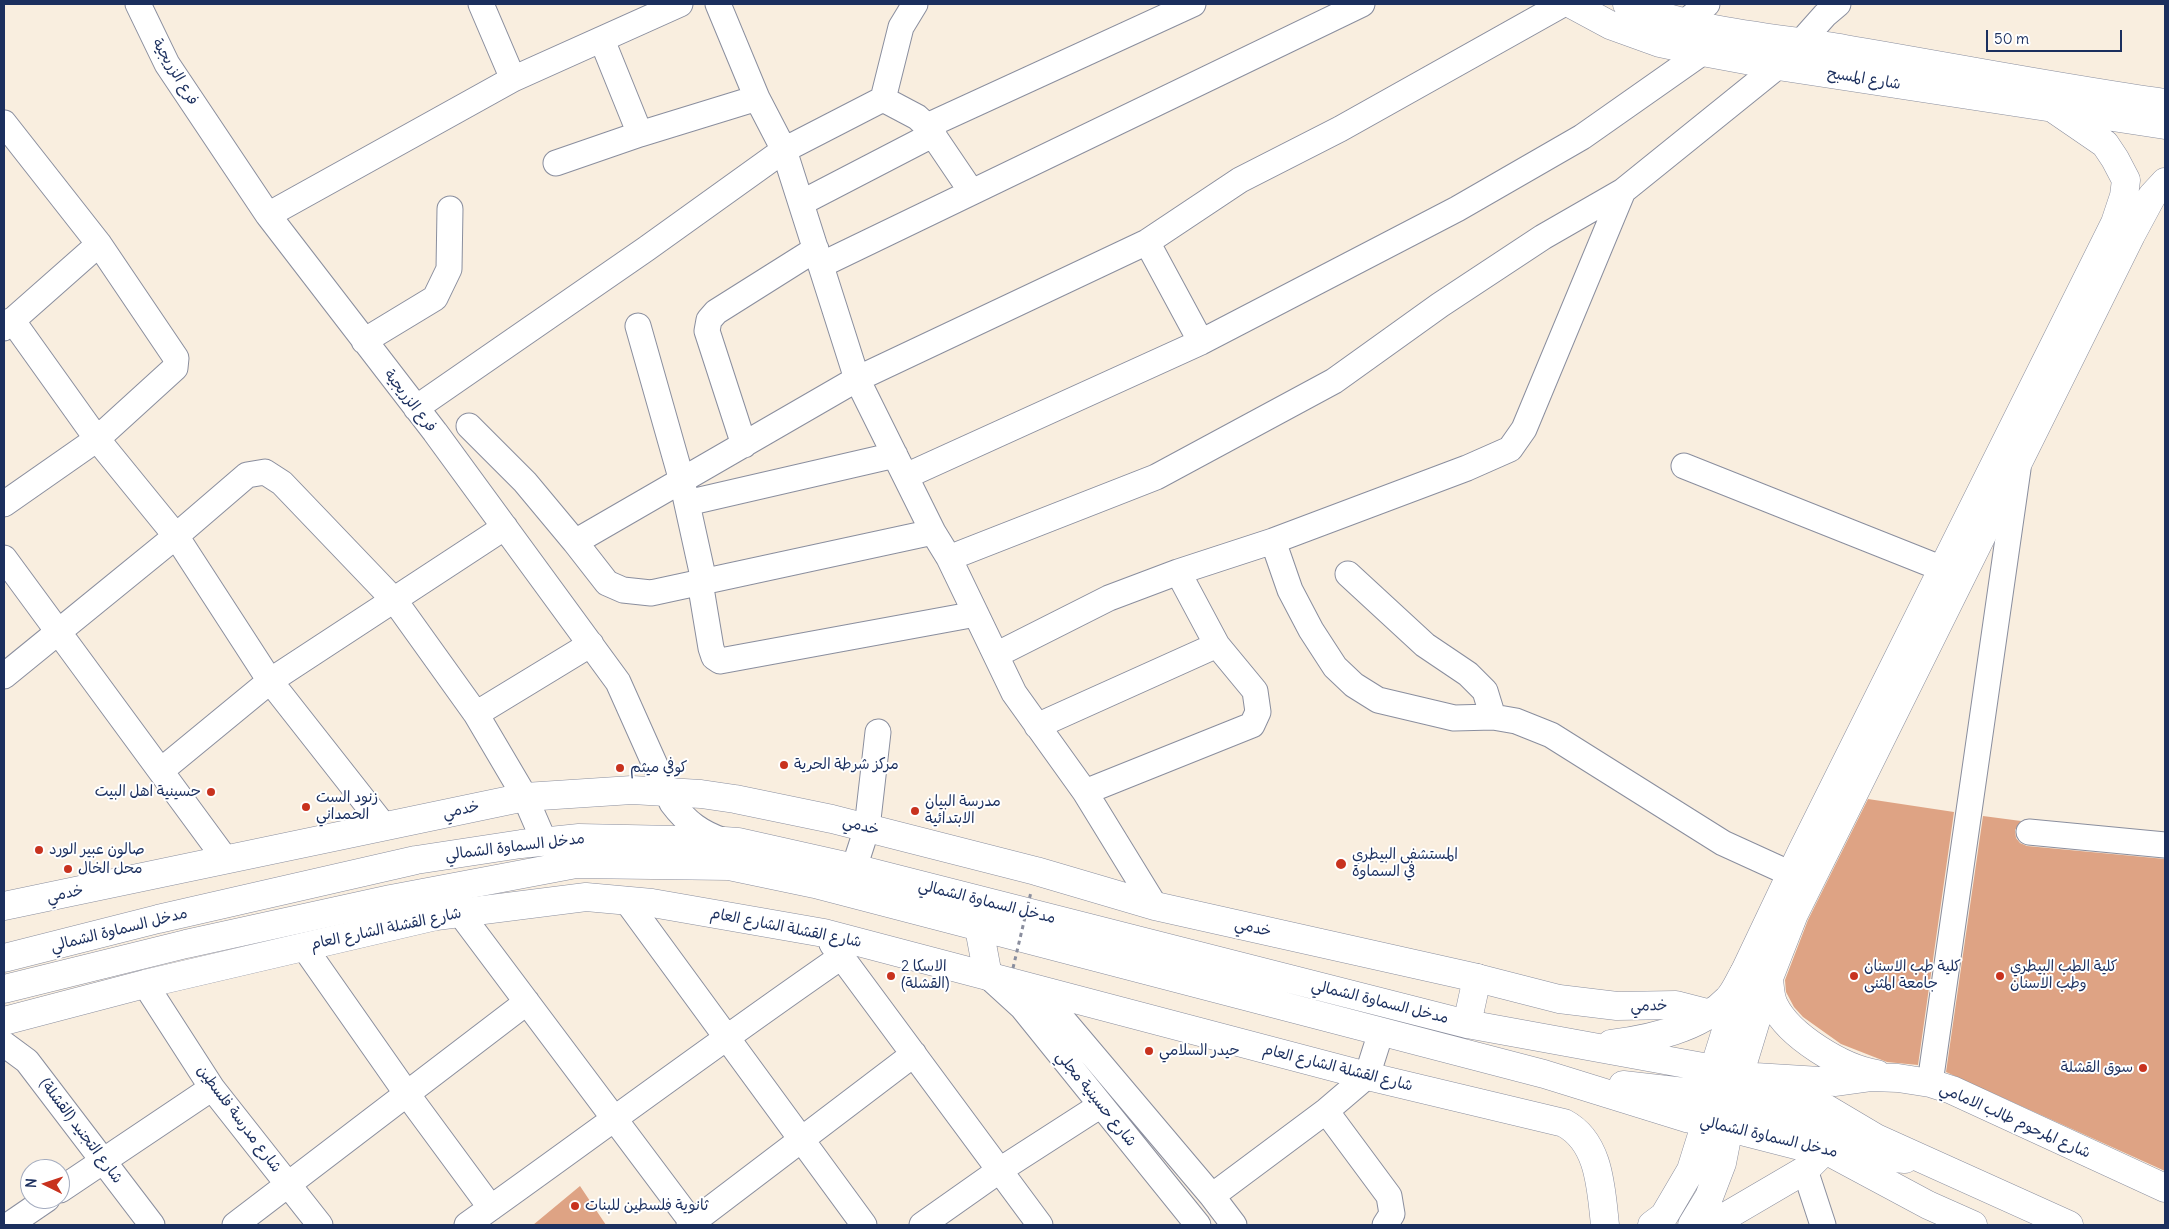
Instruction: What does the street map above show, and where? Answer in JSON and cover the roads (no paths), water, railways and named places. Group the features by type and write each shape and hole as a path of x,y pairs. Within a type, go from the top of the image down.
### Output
{"main road":[{"name":"شارع المسبح","path":"1570,4 1610,25 1660,43 1703,52 1778,66 2165,125"},
{"name":"شارع المسبح","path":"1627,4 1684,23 1973,71 2068,90 2165,104"},
{"path":"1692,1225 1716,1180 1722,1163 1720,1113 1727,1072 1756,975 1790,874 1944,569 2115,223 2124,196 2126,180 2105,144 2054,109"},
{"path":"1532,1037 1600,1045 1638,1040 1672,1032 1711,1014 1756,975 1794,914 2131,235 2152,196 2165,182"},
{"name":"خدمي","path":"4,906 525,797 596,791 745,801 867,828 1036,871 1155,906 1477,978 1559,999 1646,1007 1676,1005 1711,1014"},
{"name":"مدخل السماوة الشمالي","path":"4,958 416,860 544,841 579,838 738,842 854,868 1467,1024 1727,1072 1817,1103 1876,1138 1927,1161"},
{"name":"مدخل السماوة الشمالي","path":"4,989 186,944 391,899 576,864 728,866 815,884 1544,1074 1720,1113 1820,1158 1927,1161"},
{"name":"شارع القشلة الشارع العام","path":"4,1021 145,984 436,916 586,897 652,903 824,933 1001,972 1037,989 1367,1076 1564,1123 1576,1130 1592,1151 1601,1190 1605,1225"},
{"path":"979,928 1001,972"},
{"path":"1756,975 1781,1018 1816,1047 1845,1064 1870,1073 1898,1078"},
{"path":"1467,1024 1477,978"},
{"name":"شارع المرحوم طالب الامامي","path":"1727,1072 1787,1080 1836,1082 1872,1077 1898,1078 1930,1083 1952,1090 2165,1188"},
{"path":"1720,1113 1876,1138"},
{"path":"1652,1225 1664,1216 1691,1170 1720,1113"},
{"path":"1711,1225 1820,1158 1973,1225"},
{"path":"1927,1161 2069,1225"}],"street":[{"name":"فرع الزريجية","path":"138,4 167,64 268,216 416,408 618,682 670,797 682,816 708,836 724,841"},
{"path":"481,4 513,79"},
{"path":"268,216 513,79 680,4"},
{"path":"718,4 757,98 784,150 857,379 933,532 949,558 1014,693 1085,792 1155,906"},
{"path":"416,408 646,249 784,150 883,99 901,27 915,4"},
{"path":"801,203 931,130 1193,4"},
{"path":"744,445 707,331 709,320 716,312 819,257 972,191 1362,4"},
{"path":"575,542 685,492 744,445 857,379 1147,242 1240,180 1340,129 1563,4"},
{"path":"1684,23 1707,4"},
{"path":"1801,42 1825,14 1838,4"},
{"path":"602,40 640,134"},
{"path":"685,492 901,465 1202,342 1465,204 1582,137 1703,52"},
{"path":"949,558 1156,477 1334,381 1464,289 1543,237 1623,190 1778,66"},
{"path":"556,163 640,134 757,98"},
{"path":"883,99 917,117 931,130 972,191"},
{"path":"4,123 99,244 176,358 175,368 97,439 4,504"},
{"path":"996,655 1109,598 1178,572 1273,541 1467,468 1510,449 1524,429 1623,190"},
{"path":"364,341 435,298 449,269 450,209"},
{"path":"1147,242 1202,342"},
{"path":"99,244 8,324 97,439 176,536 270,681 384,826"},
{"path":"638,326 685,492 714,657 720,661 976,614"},
{"path":"469,426 525,482 607,583 623,590 651,593 933,532"},
{"path":"1930,1083 2020,460"},
{"path":"1684,466 1944,569"},
{"path":"4,676 176,536 247,475 265,472 282,483 394,602 476,714 525,797 544,841"},
{"path":"162,773 270,681 394,602 505,527"},
{"path":"1273,541 1290,590 1311,630 1335,667 1354,685 1378,700 1454,718 1493,717 1516,722 1551,735 1723,843 1790,874"},
{"path":"4,558 226,860"},
{"path":"1085,792 1252,725 1258,712 1254,691 1217,645 1178,572"},
{"path":"1348,574 1425,645 1468,674 1485,691 1493,717"},
{"path":"476,714 591,644"},
{"path":"1037,726 1217,645"},
{"path":"854,868 867,828 878,732"},
{"path":"653,839 662,833 668,824 672,814 670,797"},
{"path":"2029,832 2165,846"},
{"path":"626,900 864,1225"},
{"path":"460,912 692,1224 914,1054"},
{"path":"824,933 1040,1225"},
{"path":"304,947 407,1094 491,1208"},
{"path":"467,1225 615,1120 726,1037 841,957"},
{"name":"شارع حسينية مجلي","path":"1001,972 1022,1007 1102,1105 1186,1221"},
{"name":"شارع مدرسة فلسطين","path":"145,984 212,1088 320,1225"},
{"name":"شارع حسينية مجلي","path":"1037,989 1212,1196 1234,1225"},
{"path":"235,1225 527,1002"},
{"path":"1212,1196 1326,1111 1367,1076 1381,1032"},
{"name":"شارع التجنيد (القشلة)","path":"4,1044 28,1061 152,1225"},
{"path":"70,1183 212,1088"},
{"path":"922,1225 1000,1170 1102,1105"},
{"path":"1326,1111 1389,1196 1392,1214 1385,1225"},
{"path":"1820,1158 1823,1225"},
{"path":"8,1225 32,1209"}],"place":[{"name":"مركز شرطة الحرية","path":"784,765"},
{"name":"كوفي ميثم","path":"620,768"},
{"name":"حسينية اهل البيت","path":"211,792"},
{"name":"زنود الست الحمداني","path":"306,807"},
{"name":"مدرسة البيان الابتدائية","path":"915,811"},
{"name":"صالون عبير الورد","path":"39,850"},
{"name":"المستشفى البيطري في السماوة","path":"1341,864"},
{"name":"محل الخال","path":"68,869"},
{"name":"الاسكا 2 (القشلة)","path":"891,976"},
{"name":"كلية طب الاسنان جامعة المثنى","path":"1854,976"},
{"name":"كلية الطب البيطري وطب الاسنان","path":"2000,976"},
{"name":"حيدر السلامي","path":"1149,1051"},
{"name":"سوق القشلة","path":"2143,1068"},
{"name":"ثانوية فلسطين للبنات","path":"575,1206"}]}
